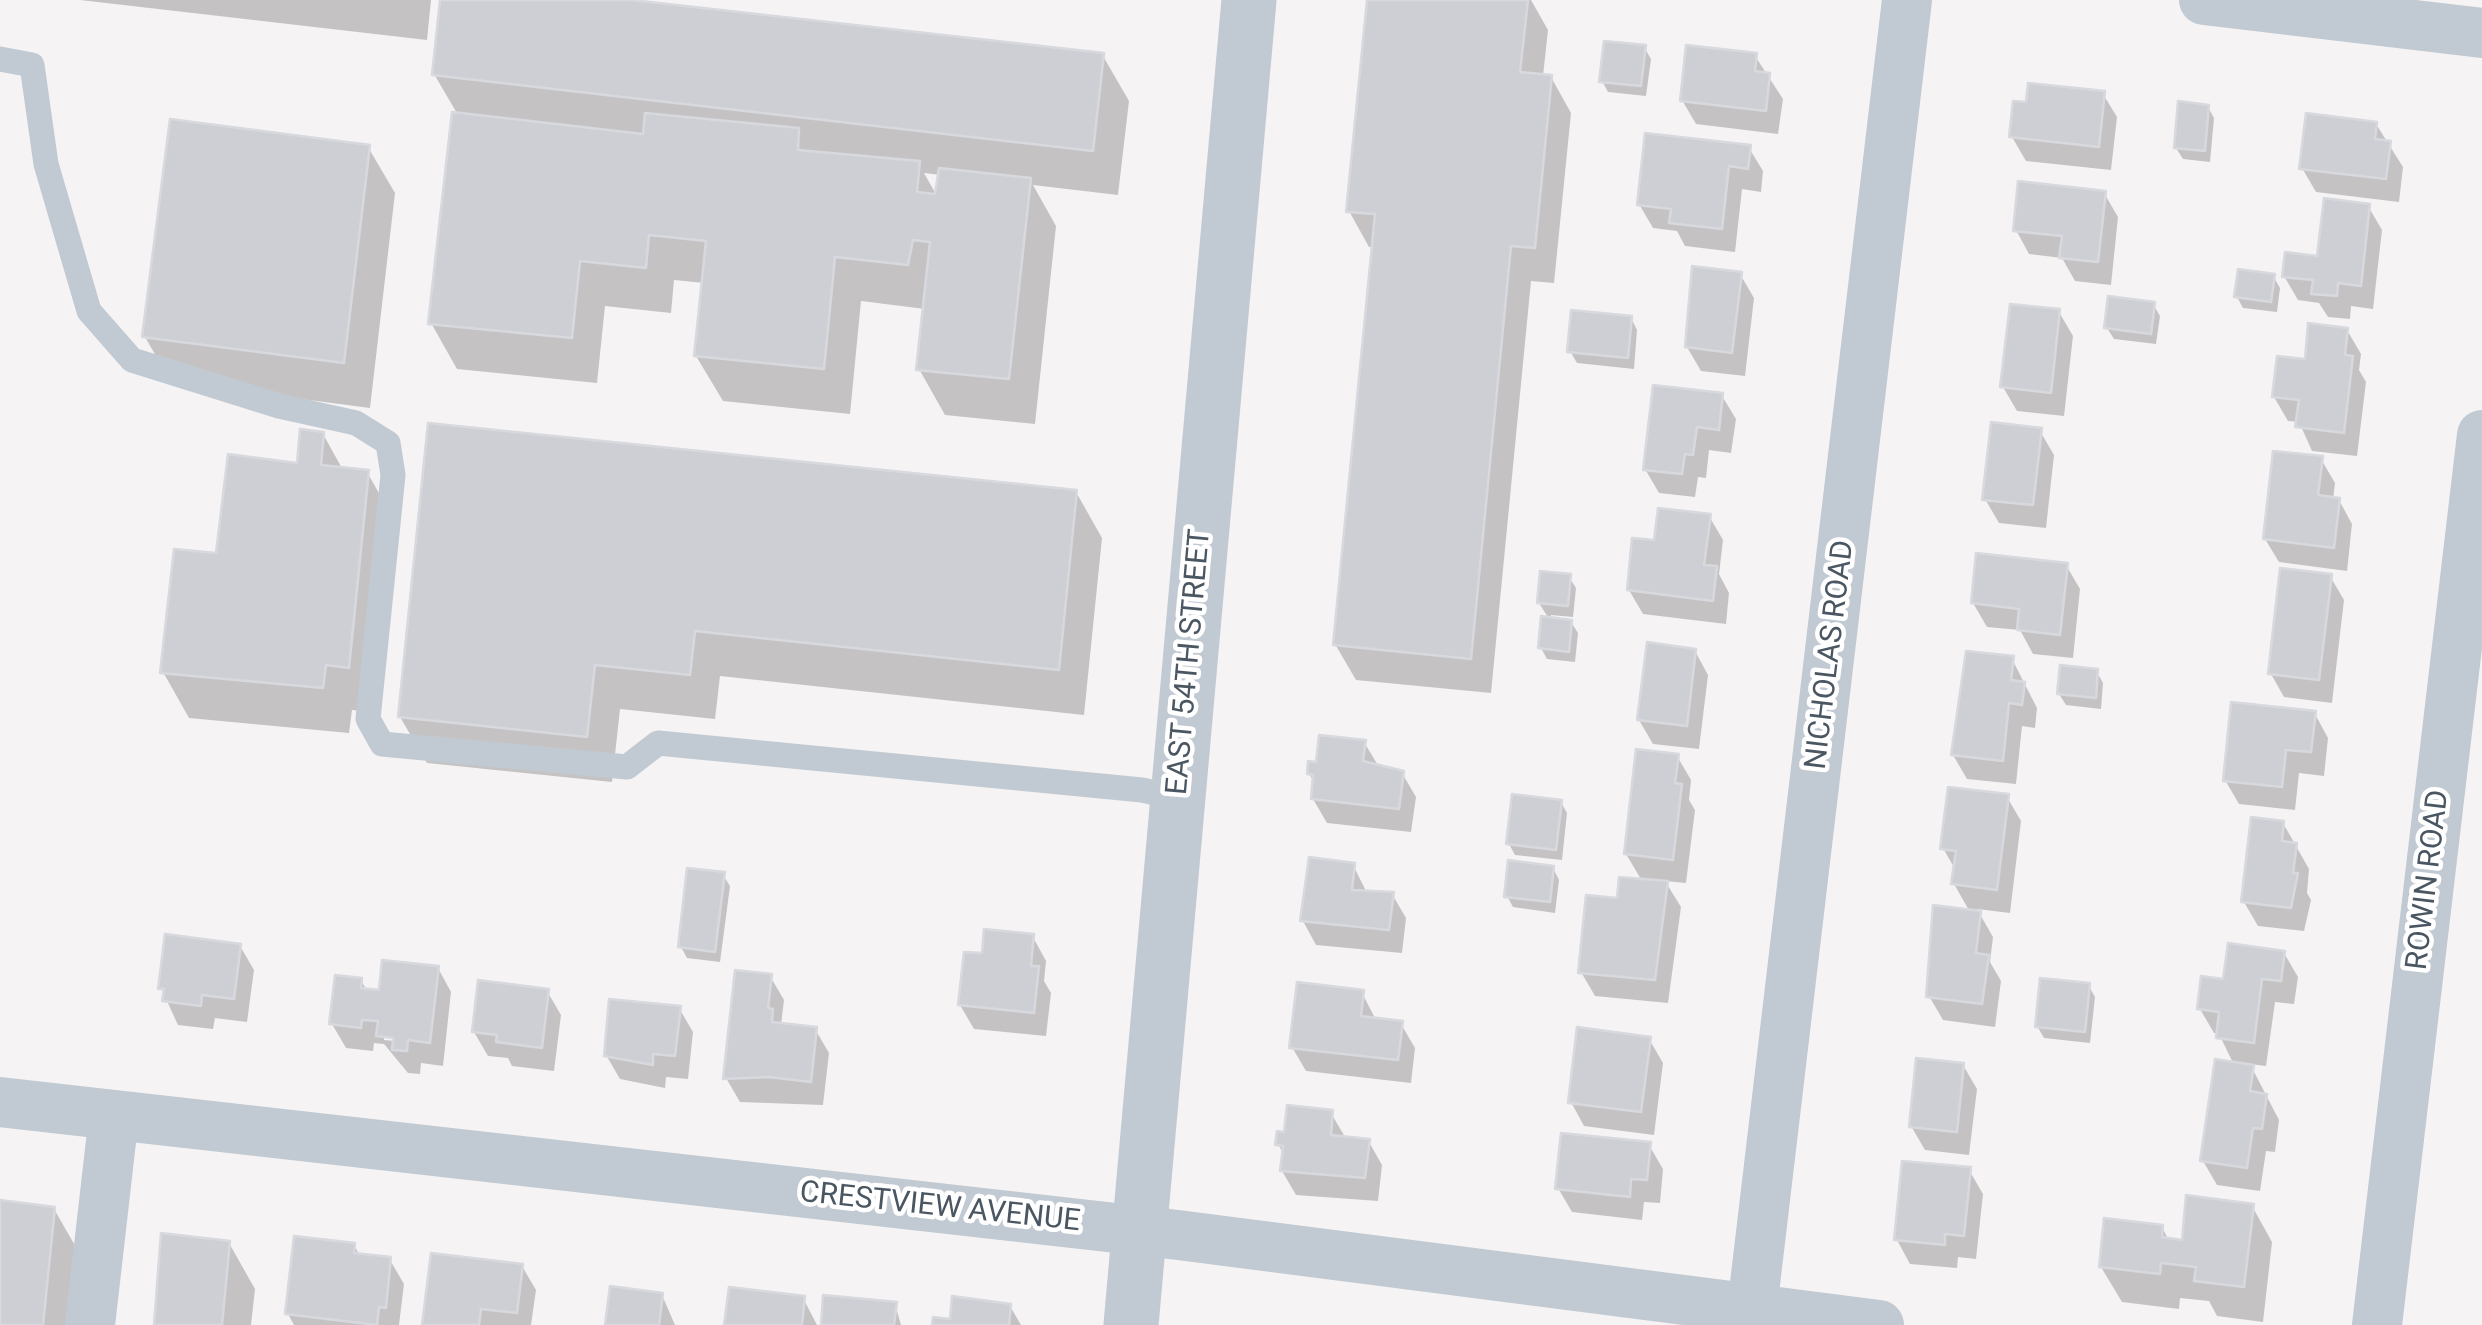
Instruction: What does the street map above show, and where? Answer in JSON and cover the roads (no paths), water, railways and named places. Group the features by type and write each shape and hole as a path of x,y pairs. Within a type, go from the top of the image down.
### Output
{"street":[{"name":"EAST 54TH STREET","path":"1131,1325 1249,0"},
{"name":"NICHOLAS ROAD","path":"1752,1309 1908,0"},
{"path":"2204,0 2482,32"},
{"name":"ROWIN ROAD","path":"2377,1325 2482,435"},
{"name":"CRESTVIEW AVENUE","path":"0,1102 1140,1232 1879,1325"},
{"path":"90,1325 114,1115"}],"lane":[{"path":"0,59 32,65 46,164 90,311 132,360 280,406 356,423 388,443 393,475 368,719 382,744 627,767 658,743 1142,790 1178,798"}]}
